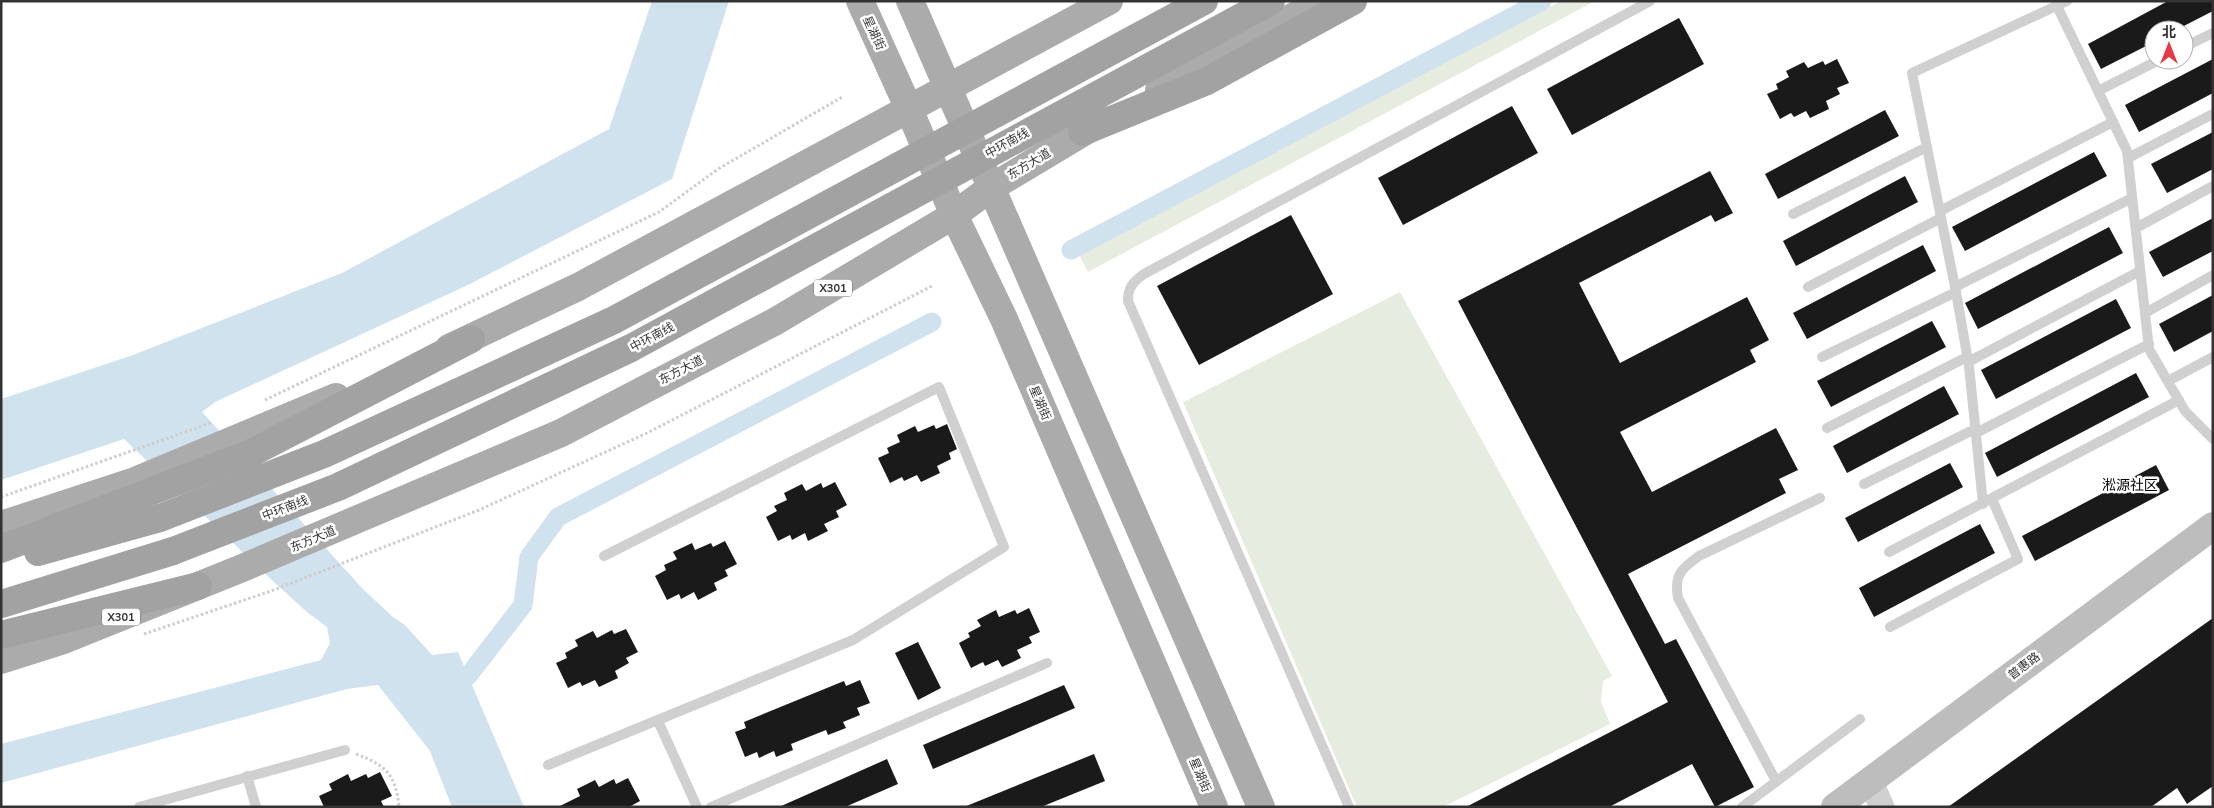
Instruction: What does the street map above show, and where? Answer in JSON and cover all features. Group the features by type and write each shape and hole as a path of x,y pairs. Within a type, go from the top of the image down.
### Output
{"highway":[{"path":"1,562 160,518 324,454 614,320 1204,1"},
{"name":"中环南线","path":"1,604 173,551 338,487 631,348 1271,1"},
{"path":"1082,132 1207,82 1353,1"},
{"path":"1,549 251,453 471,339"},
{"path":"1,635 198,586"}],"main road":[{"name":"星湖街","path":"860,1 954,215 1004,319 1214,807"},
{"path":"910,1 1261,807"},
{"path":"1,525 135,481 471,339 578,287 909,109 948,86 1109,1"},
{"name":"东方大道","path":"1,660 62,641 240,569 561,433 776,321 954,215 992,187 1082,132 1322,1"},
{"name":"普惠路","path":"1835,807 2213,526"}],"street":[{"path":"1870,780 1882,807"}],"lane":[{"path":"1349,807 1132,310 1128,300 1128,290 1134,281 1144,274 1650,1"},
{"path":"1890,627 2018,559 1987,502 1975,431 1967,359 1956,290 1912,73 2067,1"},
{"path":"2057,6 2127,151 2149,349 2185,411 2213,439"},
{"path":"2194,43 2213,33"},
{"path":"2098,91 2144,68"},
{"path":"2128,158 2213,114"},
{"path":"1808,287 2112,122"},
{"path":"1793,214 1927,147"},
{"path":"2136,228 2213,186"},
{"path":"1822,356 1956,290 2132,198"},
{"path":"1827,428 2140,272"},
{"path":"2145,313 2213,275"},
{"path":"1864,484 2149,344"},
{"path":"2168,381 2213,357"},
{"path":"548,765 658,722 853,640 1004,547 939,387 604,556"},
{"path":"1889,552 2179,400"},
{"path":"1776,781 1678,598 1676,586 1678,574 1699,556 1820,498"},
{"path":"710,807 1047,663"},
{"path":"1742,807 1860,719"},
{"path":"658,722 697,807"},
{"path":"139,807 345,750"},
{"path":"247,776 256,807"}],"path":[{"path":"262,401 659,212 718,169 844,96"},
{"path":"135,637 271,591 479,510 647,433 932,286"},
{"path":"1,497 217,420"},
{"path":"345,750 377,762 389,775 397,788 399,807"}],"shaded area":[{"path":"1561,1 1595,1 1088,272 1079,255"},
{"path":"1400,292 1612,676 1603,681 1601,702 1610,724 1443,807 1357,807 1183,402"}],"water":[{"path":"652,1 729,1 672,179 468,285 215,402 202,412 363,589 393,617 405,625 432,655 458,652 524,807 452,807 430,751 378,685 347,689 1,783 1,744 321,660 330,643 327,627 275,583 124,439 1,480 1,399 133,355 342,273 609,129"}],"building":[{"path":"2168,1 2213,1 2213,11 2194,21 2144,20 2144,47 2101,69 2088,44"},
{"path":"1679,18 1704,64 1572,135 1547,89"},
{"path":"1837,59 1849,83 1837,88 1840,94 1826,101 1829,109 1810,118 1806,111 1794,117 1791,113 1780,119 1767,94 1778,89 1776,84 1789,77 1786,71 1804,62 1808,68 1823,61 1825,65"},
{"path":"2213,59 2213,93 2139,132 2125,105"},
{"path":"1512,106 1538,153 1403,225 1378,178"},
{"path":"1885,110 1899,136 1778,199 1765,174"},
{"path":"2213,132 2213,169 2167,193 2151,164"},
{"path":"2094,152 2107,176 1965,251 1952,227"},
{"path":"1710,171 1733,213 1715,222 1711,215 1579,283 1620,363 1747,297 1769,340 1750,350 1756,362 1620,432 1652,492 1776,428 1798,470 1779,479 1786,493 1628,574 1665,644 1676,639 1754,787 1715,807 1692,764 1609,807 1466,807 1668,702 1458,301"},
{"path":"1905,176 1918,202 1796,266 1783,241"},
{"path":"1291,215 1333,294 1199,365 1157,286"},
{"path":"2213,218 2213,251 2163,277 2149,252"},
{"path":"2109,227 2123,253 1978,329 1965,303"},
{"path":"1923,245 1936,271 1807,339 1793,313"},
{"path":"2213,295 2213,331 2174,352 2159,324"},
{"path":"2116,299 2131,328 1996,399 1981,370"},
{"path":"1932,321 1946,347 1831,407 1817,381"},
{"path":"2136,373 2149,397 1997,477 1985,453"},
{"path":"1944,386 1959,414 1847,473 1833,446"},
{"path":"947,424 957,449 949,453 951,459 937,466 940,473 921,482 917,475 904,481 902,477 890,483 878,458 889,453 887,448 900,442 897,435 915,426 918,432 934,425 936,429"},
{"path":"1950,463 1963,487 1858,542 1845,518"},
{"path":"2156,465 2169,490 2035,561 2022,536"},
{"path":"835,482 847,505 836,511 839,517 824,524 828,531 808,541 805,533 792,540 790,535 778,541 766,517 777,511 774,506 787,500 784,493 802,484 806,491 821,483 823,488"},
{"path":"1980,524 1995,553 1874,617 1859,588"},
{"path":"725,541 737,564 725,570 728,576 714,583 717,590 698,600 694,592 681,599 679,594 667,600 655,576 666,570 664,565 677,559 673,552 692,543 695,550 711,543 713,547"},
{"path":"1029,608 1040,632 1029,637 1032,643 1017,650 1021,658 1002,667 998,660 985,666 983,662 971,668 959,643 970,637 968,633 981,626 977,620 996,610 999,617 1015,610 1017,614"},
{"path":"2213,618 2213,786 2187,804 2177,788 2151,807 1948,807"},
{"path":"626,629 638,652 626,658 629,663 615,671 618,678 599,687 595,680 582,686 580,682 568,688 556,663 567,658 565,653 578,646 575,640 593,631 597,638 612,630 614,634"},
{"path":"918,642 941,688 918,700 895,653"},
{"path":"860,680 870,703 857,708 860,715 843,722 846,728 828,735 826,730 791,744 793,750 776,757 774,751 759,758 757,752 745,757 735,732 746,728 744,722 844,681 846,686"},
{"path":"1064,685 1075,708 933,769 923,745"},
{"path":"1094,754 1105,781 1041,807 964,807"},
{"path":"887,759 898,784 845,807 779,807"},
{"path":"380,772 392,796 381,801 384,807 324,807 319,796 332,790 329,784 348,774 351,781 366,774 368,778"},
{"path":"628,778 640,801 629,807 558,807 580,796 577,789 595,780 599,787 614,779 616,784"}],"waterway":[{"path":"1071,250 1542,1"},
{"path":"468,676 523,605 529,557 558,517 932,322"}],"district":[{"name":"淞源社区","path":"2130,485"}]}
